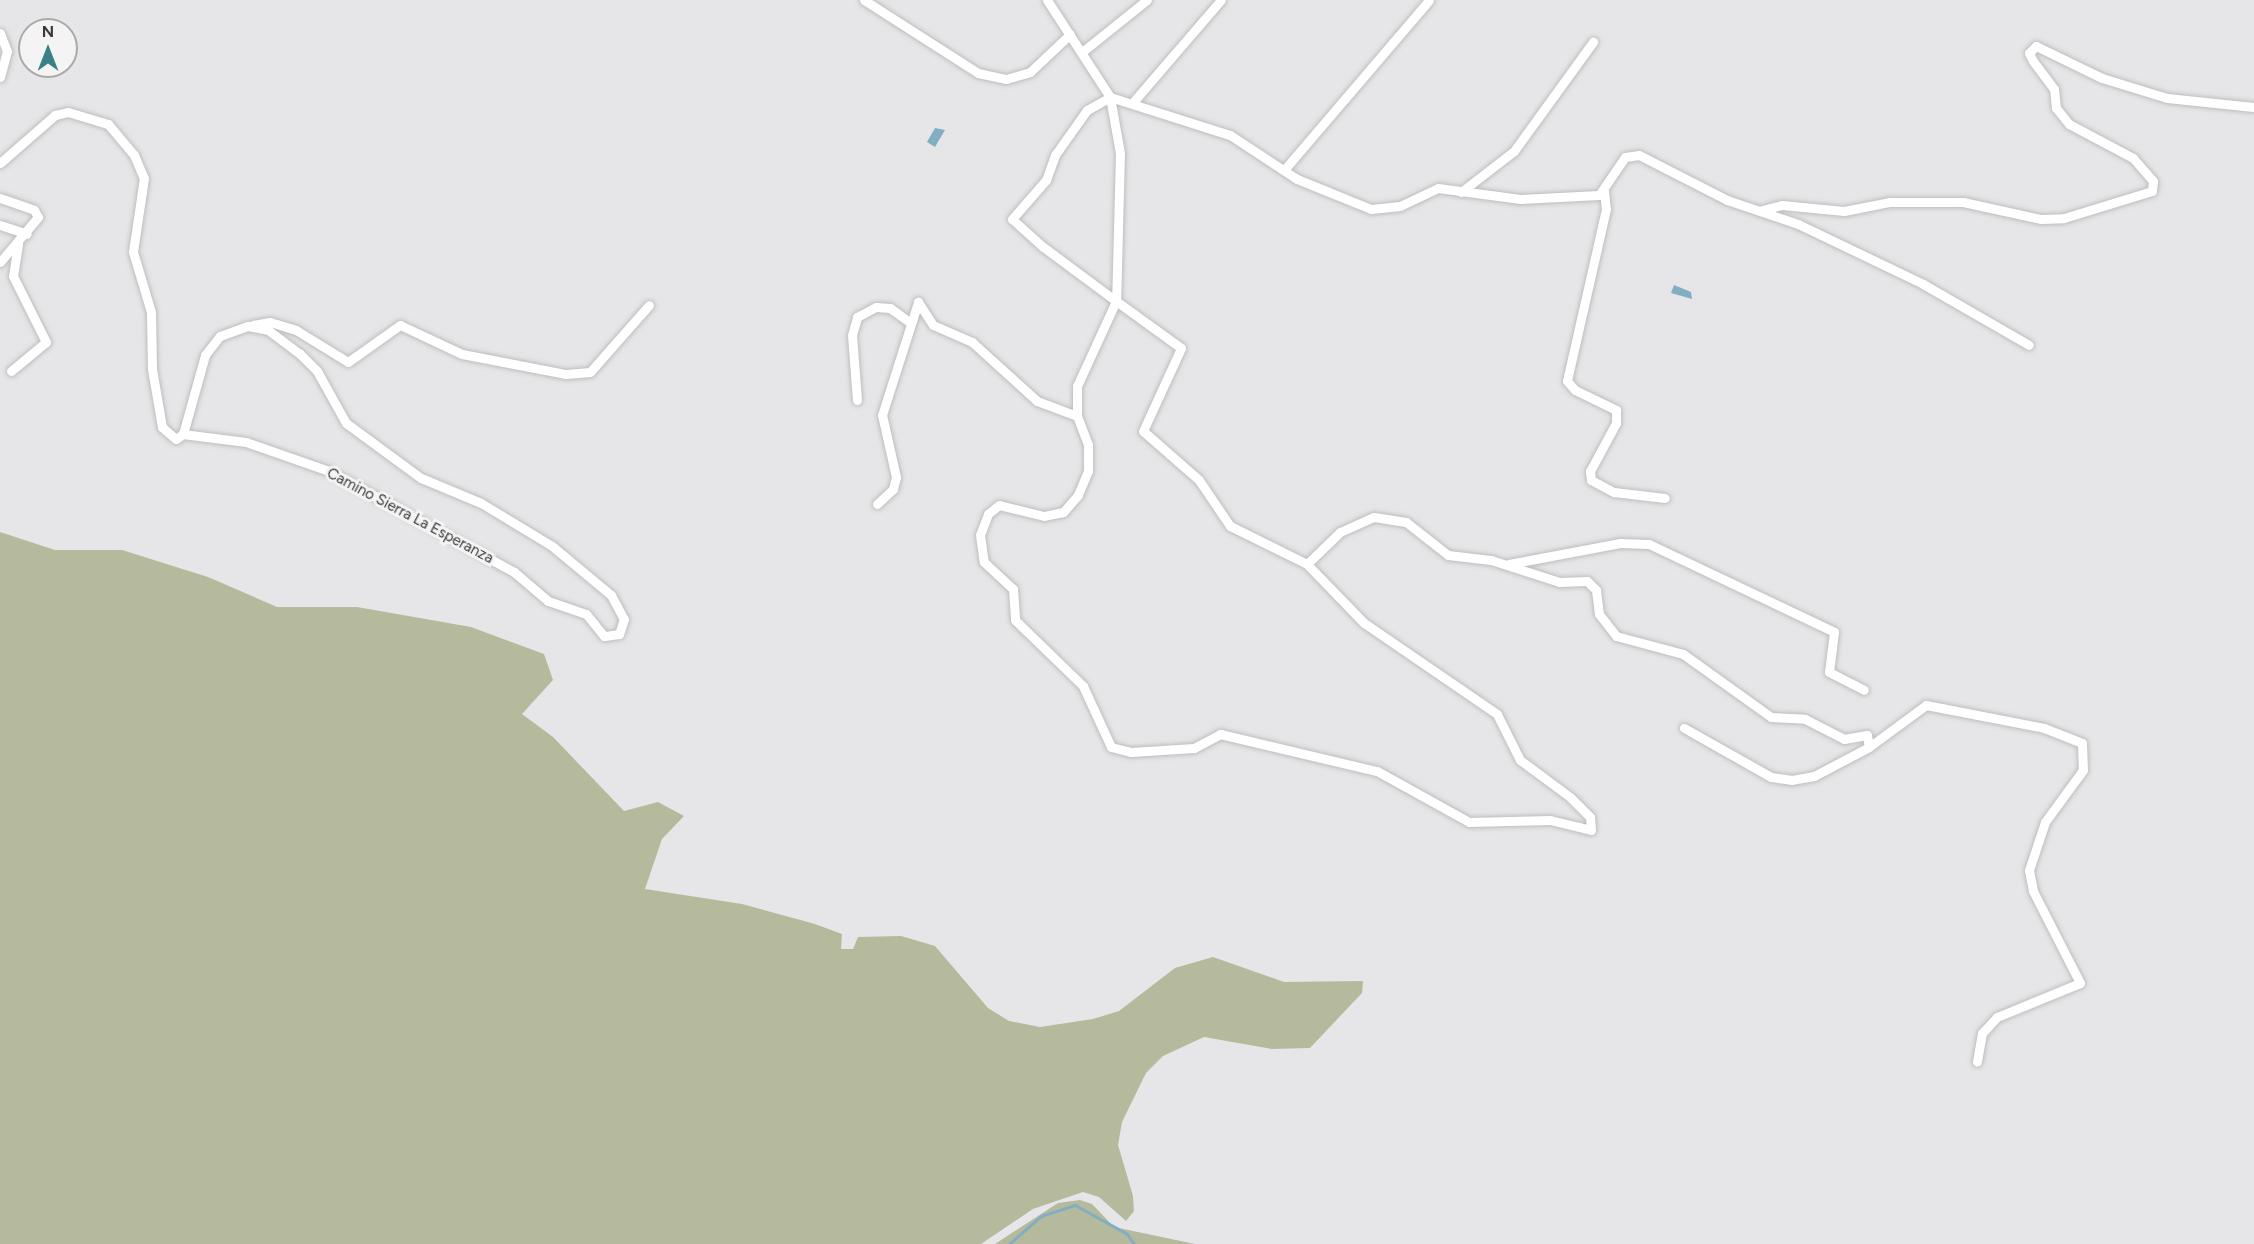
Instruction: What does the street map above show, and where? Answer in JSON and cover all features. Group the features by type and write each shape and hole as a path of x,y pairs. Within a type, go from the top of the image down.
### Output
{"street":[{"path":"864,0 978,73 1006,79 1030,72 1070,34"},
{"path":"1047,0 1110,97 1120,153 1116,301 1077,386 1077,416 1088,445 1088,471 1078,495 1063,512 1044,516 999,505 988,514 980,535 990,571 1013,589 1015,620 1083,686 1111,747 1131,752 1194,748 1220,734 1377,771 1469,822 1550,820 1591,830 1590,817 1570,797 1520,760 1497,714 1364,623 1307,564 1230,526 1199,480 1143,431 1181,348 1116,301 1012,219 1046,180 1055,155 1087,110 1110,97 1134,101 1230,135 1328,195 1371,209 1400,206 1428,190 1550,200 1604,192"},
{"path":"1082,52 1147,0"},
{"path":"1134,101 1221,0"},
{"path":"1284,170 1429,0"},
{"path":"0,33 7,51 0,77"},
{"path":"1461,192 1514,151 1593,42"},
{"path":"1760,210 1782,205 1844,211 1890,202 1963,202 2052,219 2152,191 2153,181 2133,158 2069,124 2056,108 2054,89 2029,53 2036,46 2102,78 2167,99 2254,107"},
{"name":"Camino Sierra La Esperanza","path":"0,163 55,115 68,112 108,124 134,155 144,178 133,252 151,312 152,369 162,427 176,439 183,434 246,442 329,471 507,567 548,601 586,614 604,636 619,634 624,619 611,595 552,546 480,503 421,478 346,423 317,371 299,353 268,330 248,326"},
{"path":"1665,498 1608,491 1591,480 1590,471 1616,423 1616,410 1575,390 1567,381 1606,209 1604,192 1621,161 1633,154 1923,284 2029,345"},
{"path":"0,198 34,210 38,217 27,234 0,262"},
{"path":"0,225 27,234"},
{"path":"11,371 46,342 13,276 18,243"},
{"path":"877,504 894,489 896,477 882,416 898,378 913,305 924,304 933,325 972,342 1037,401 1077,416"},
{"path":"183,434 205,355 220,336 248,326 270,322 296,330 348,362 400,325 462,354 566,374 590,372 650,305"},
{"path":"857,400 852,335 857,317 876,307 890,308 908,321"},
{"path":"1307,564 1340,532 1374,517 1406,522 1448,555 1506,565 1559,582 1587,580 1596,590 1599,614 1616,636 1683,654 1771,717 1805,719 1844,739 1867,735 1869,747"},
{"path":"1506,565 1620,543 1649,544 1834,632 1829,672 1864,690"},
{"path":"1684,728 1772,777 1792,780 1814,776 1869,747 1926,705 2044,728 2082,743 2083,770 2045,822 2029,870 2033,891 2080,983 1997,1017 1982,1033 1977,1062"}],"green space":[{"path":"0,532 55,550 122,550 208,577 277,607 357,607 471,627 544,654 553,680 522,714 553,737 624,811 658,802 684,816 662,839 645,889 742,904 815,924 842,934 841,949 853,949 858,937 901,936 935,946 988,1008 1009,1021 1040,1027 1093,1019 1119,1011 1175,968 1213,957 1284,982 1363,981 1362,993 1310,1048 1272,1049 1204,1037 1163,1056 1146,1073 1122,1122 1118,1145 1133,1196 1134,1211 1126,1221 1099,1197 1083,1192 1033,1209 981,1244 0,1244"},
{"path":"1080,1200 1092,1204 1114,1227 1195,1244 995,1244 1058,1203"}],"water":[{"path":"935,128 945,130 935,147 927,142"},
{"path":"1674,285 1691,292 1692,299 1671,293"}],"waterway":[{"path":"1009,1244 1041,1216 1075,1205 1127,1234 1134,1244"}]}
